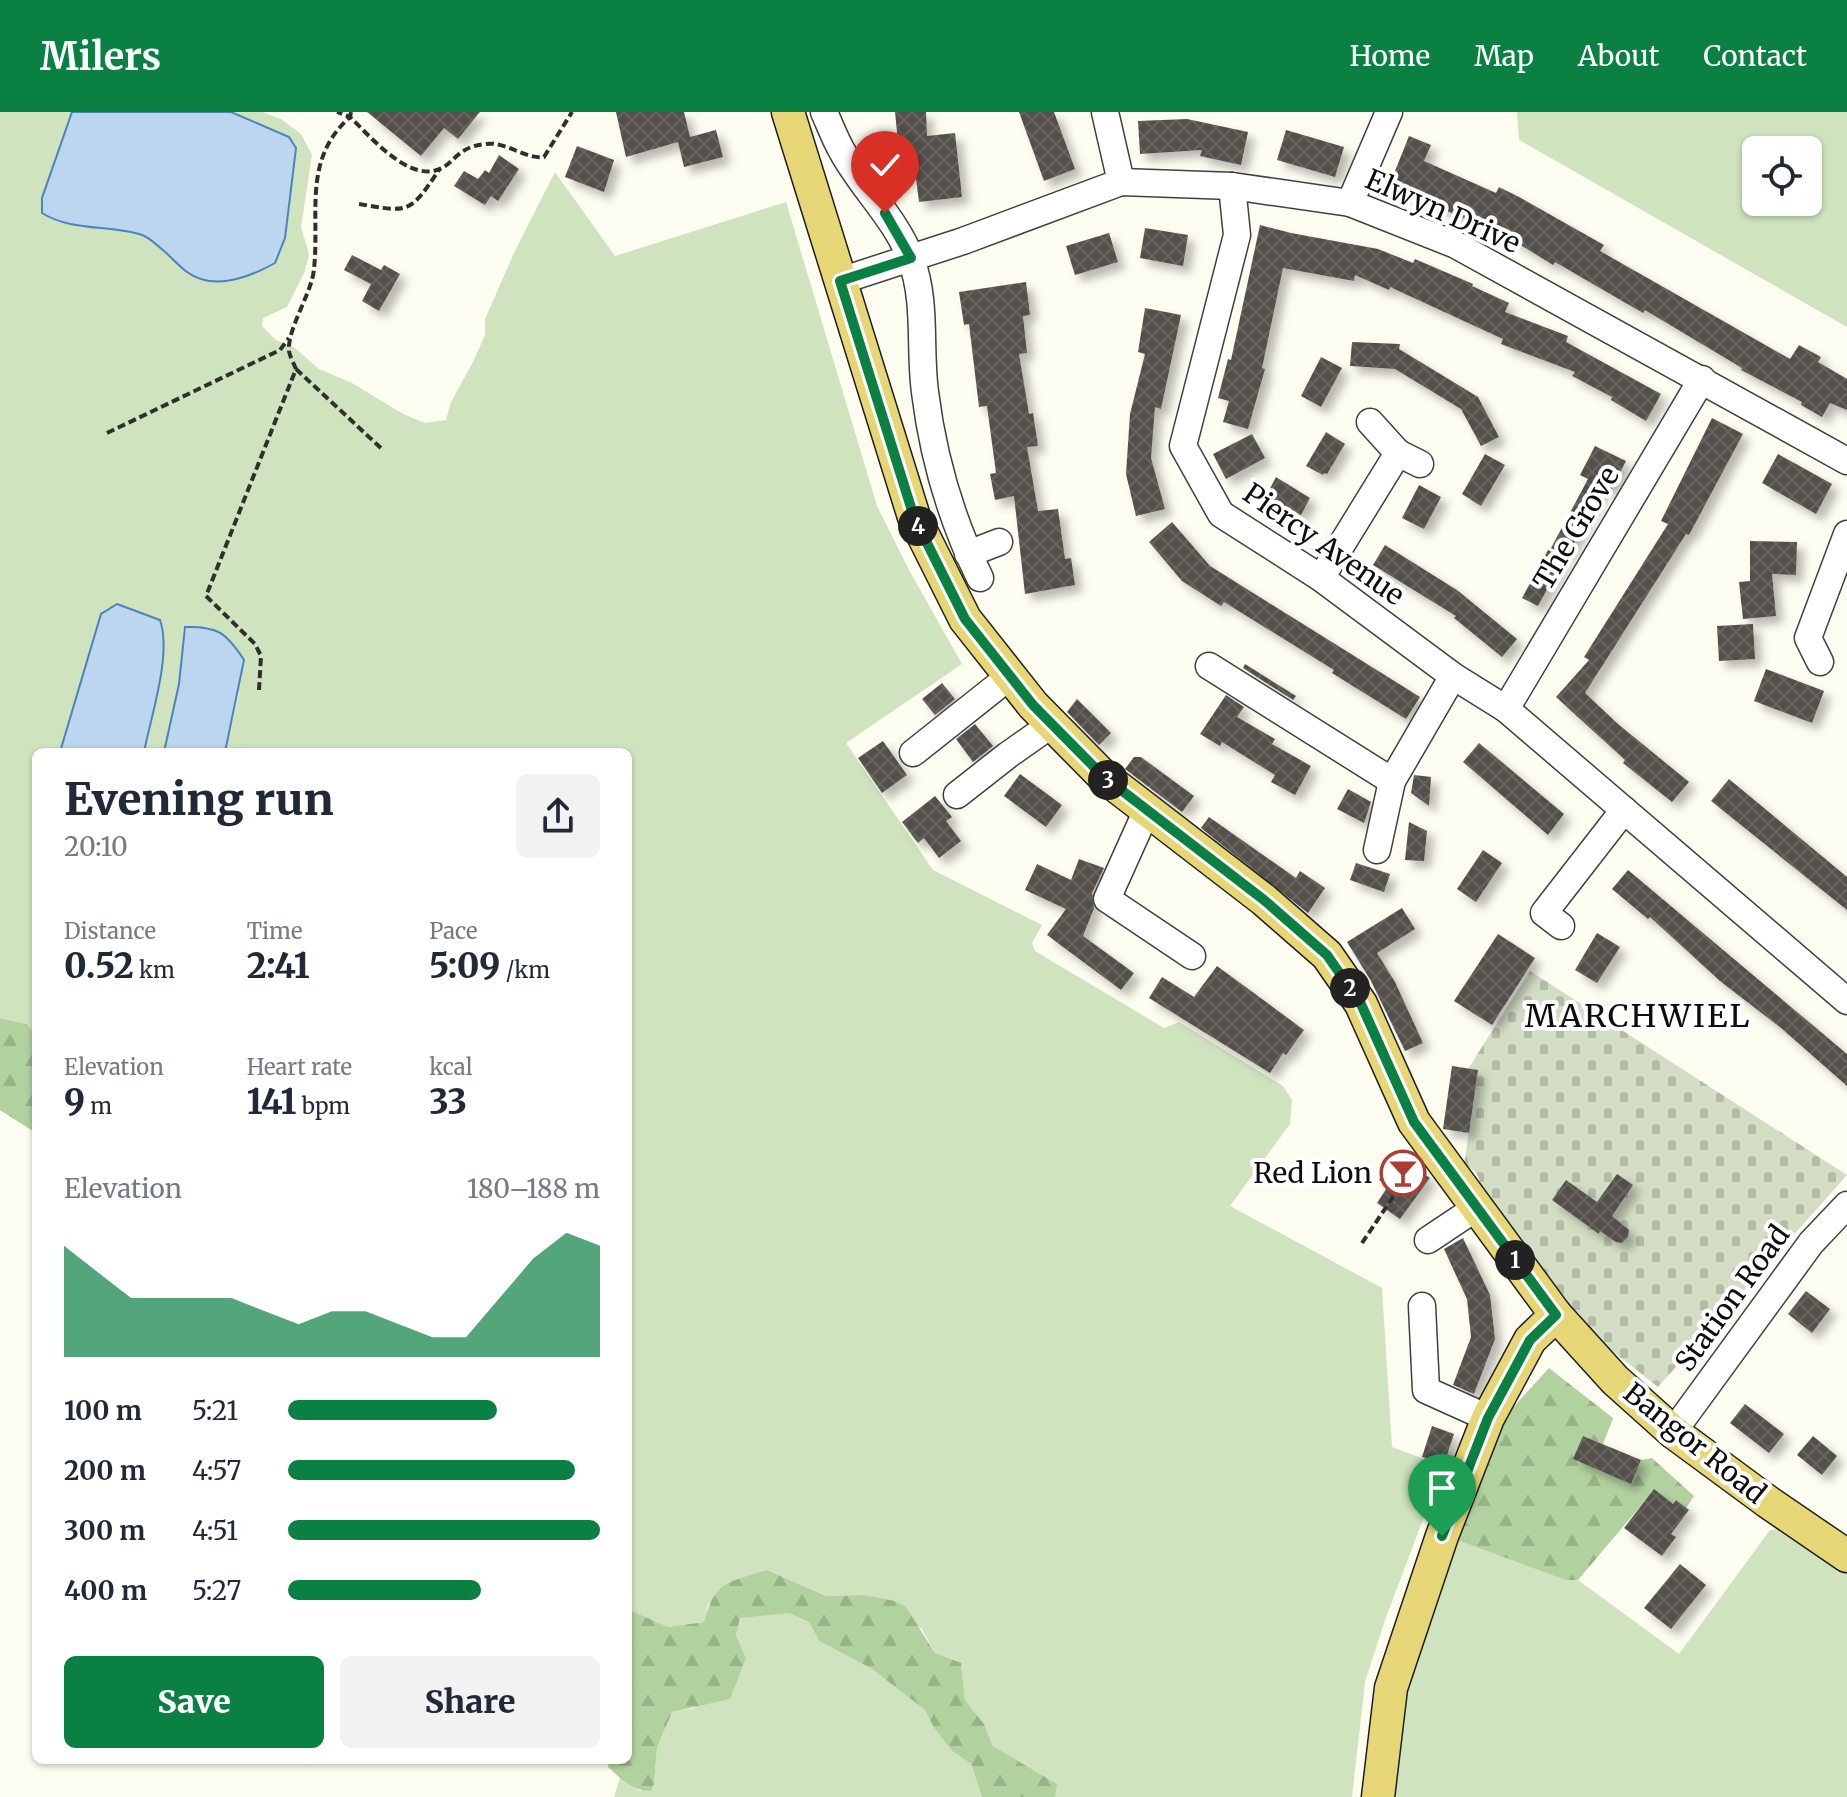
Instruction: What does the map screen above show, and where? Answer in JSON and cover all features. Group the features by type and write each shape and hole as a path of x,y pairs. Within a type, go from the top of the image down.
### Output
{"main road":[{"name":"Bangor Road","path":"788,112 914,517 965,619 1052,724 1103,776 1264,900 1327,955 1361,1004 1414,1122 1556,1315 1615,1380 1673,1432 1847,1556"},
{"path":"1378,1797 1391,1688 1442,1536 1488,1418 1530,1340 1556,1315"}],"street":[{"path":"824,112 842,152 885,213 911,258 923,306 921,341 924,390 934,455 951,510 980,578"},
{"path":"1105,112 1121,182"},
{"path":"1350,203 1389,112"},
{"name":"Elwyn Drive","path":"840,281 1121,182 1232,186 1350,203 1456,245 1847,461"},
{"name":"Piercy Avenue","path":"1232,186 1237,235 1183,446 1221,514 1321,578 1453,676 1506,709 1847,1001"},
{"name":"The Grove","path":"1506,709 1702,379"},
{"path":"1321,578 1409,458 1370,422"},
{"path":"1820,662 1798,636 1847,534"},
{"path":"968,554 999,542"},
{"path":"1209,666 1392,781"},
{"path":"913,753 1010,676"},
{"path":"1377,850 1392,781 1453,676"},
{"path":"957,795 1052,724"},
{"path":"1147,810 1107,899 1192,956"},
{"path":"1561,926 1544,913 1624,810"},
{"name":"Station Road","path":"1673,1432 1811,1243 1847,1205"},
{"path":"1428,1240 1476,1208"},
{"path":"1422,1306 1419,1393 1488,1418"}],"path":[{"path":"337,112 350,114 394,158 409,167 439,170"},
{"path":"359,204 395,210 417,202 439,170 471,146 497,143 534,158 544,157 572,112"},
{"path":"107,433 280,350 290,336 314,271 314,201 321,160 334,131 350,114"},
{"path":"290,336 289,352 296,369 383,450"},
{"path":"259,690 261,656 255,644 206,596 296,369"},
{"path":"1362,1243 1397,1191"}],"green space":[{"path":"0,112 72,112 43,214 66,223 141,234 161,247 190,275 290,189 296,148 271,129 231,112 262,112 281,119 301,134 312,155 301,227 309,254 305,271 287,307 263,318 262,326 276,340 295,348 319,369 352,383 403,414 425,423 446,420 451,402 485,335 485,319 555,172 615,256 786,202 877,506 962,664 846,743 933,870 1042,925 1032,943 1035,951 1164,1028 1179,1022 1283,1086 1292,1100 1290,1124 1230,1206 1382,1288 1392,1447 1448,1468 1424,1517 1365,1682 1352,1797 1055,1797 1056,1784 993,1746 984,1724 965,1700 961,1664 935,1653 922,1629 864,1595 826,1596 767,1570 708,1604 704,1622 668,1627 632,1611 632,748 226,748 239,693 230,639 209,627 184,627 179,684 165,748 145,748 163,660 94,639 61,748 32,748 32,1030 26,1024 0,1018"},
{"path":"1517,112 1847,112 1847,327 1519,140"},
{"path":"1530,971 1847,1175 1658,1387 1578,1324 1480,1193 1475,1172 1464,1165 1478,1071 1468,1069"},
{"path":"0,1018 26,1024 32,1030 32,1130 0,1110"},
{"path":"1549,1368 1613,1418 1603,1444 1583,1436 1574,1459 1631,1483 1641,1460 1652,1458 1694,1496 1686,1508 1676,1500 1673,1504 1654,1490 1578,1580 1565,1580 1449,1537 1488,1435"},
{"path":"1782,1529 1847,1573 1847,1797 1387,1797 1395,1722 1449,1537 1565,1580 1578,1580 1679,1654 1770,1530"},
{"path":"767,1570 826,1596 864,1595 895,1601 906,1607 935,1653 961,1663 965,1700 984,1724 993,1746 1057,1784 1055,1797 982,1797 971,1764 952,1751 925,1710 872,1669 819,1641 809,1622 788,1613 740,1618 736,1635 746,1658 730,1699 672,1712 657,1748 651,1791 633,1787 608,1767 608,1764 632,1764 632,1611 668,1627 704,1622 713,1598 733,1581"},
{"path":"788,1613 809,1622 819,1641 872,1669 925,1710 952,1751 971,1764 982,1797 614,1797 620,1778 640,1791 654,1784 657,1748 672,1712 694,1708 746,1658 736,1635 740,1618"}],"water":[{"path":"72,112 231,112 289,137 296,148 285,238 275,263 232,280 209,281 187,272 143,235 65,223 42,213 42,198"},
{"path":"117,604 160,620 164,650 162,667 145,748 61,748 101,614"},
{"path":"185,627 213,630 232,643 244,660 226,748 165,748 179,684"}],"building":[{"path":"367,112 480,112 458,139 444,128 421,156"},
{"path":"616,112 684,112 690,137 716,130 723,157 684,167 678,142 626,157"},
{"path":"895,112 926,112 927,136 955,133 962,197 919,202 915,171 901,172"},
{"path":"1019,112 1054,112 1075,169 1044,181"},
{"path":"1187,119 1248,132 1241,165 1200,156 1202,150 1140,154 1138,121"},
{"path":"1286,130 1344,147 1335,177 1277,160"},
{"path":"1409,136 1431,145 1424,161 1496,193 1499,187 1519,197 1604,245 1600,251 1790,359 1799,345 1821,357 1818,362 1847,379 1847,410 1830,403 1822,417 1801,405 1802,402 1741,370 1645,310 1643,313 1555,262 1553,265 1507,235 1389,186"},
{"path":"577,146 614,160 604,192 565,177"},
{"path":"499,155 519,169 498,201 491,196 485,205 454,186 464,171 478,179 485,170 489,173"},
{"path":"1260,225 1378,249 1413,263 1415,259 1509,303 1505,312 1568,336 1566,342 1661,394 1646,421 1611,400 1612,397 1572,376 1575,372 1501,344 1503,339 1390,287 1389,290 1355,275 1354,281 1283,268 1262,368 1265,369 1248,429 1223,422 1229,401 1218,398 1228,359 1231,360"},
{"path":"1145,228 1188,235 1183,266 1140,258"},
{"path":"1109,233 1118,262 1075,275 1066,246"},
{"path":"352,255 381,270 384,265 400,274 379,311 362,301 371,284 344,270"},
{"path":"1026,282 1030,315 1023,316 1027,353 1019,354 1038,446 1027,447 1038,511 1058,509 1065,559 1071,558 1075,585 1025,594 1014,496 995,500 990,474 996,473 987,406 979,407 969,324 964,325 959,292"},
{"path":"1145,308 1181,315 1161,409 1155,407 1151,458 1165,509 1136,516 1126,474 1130,414 1145,354 1138,352"},
{"path":"1352,342 1400,344 1399,349 1478,397 1499,437 1481,446 1461,409 1395,369 1350,366"},
{"path":"1321,357 1342,368 1321,407 1301,396"},
{"path":"1712,418 1743,434 1689,535 1686,534 1585,693 1689,782 1672,802 1623,763 1625,760 1556,697 1589,660 1584,657 1668,524 1661,521"},
{"path":"1326,432 1345,444 1327,474 1323,475 1306,466"},
{"path":"1252,434 1265,458 1226,479 1213,454"},
{"path":"1595,446 1626,461 1611,490 1603,487 1567,556 1551,548 1588,479 1580,475"},
{"path":"1485,454 1505,465 1481,506 1462,494"},
{"path":"1778,454 1832,484 1816,514 1762,483"},
{"path":"1276,477 1310,498 1301,515 1266,496"},
{"path":"1419,485 1441,497 1424,529 1402,518"},
{"path":"1172,522 1210,566 1420,697 1406,719 1224,602 1221,606 1182,581 1149,542"},
{"path":"1750,541 1797,542 1796,575 1772,574 1776,616 1743,619 1739,582 1750,581"},
{"path":"1385,545 1457,590 1517,639 1502,657 1454,618 1456,616 1373,565"},
{"path":"1548,550 1564,558 1538,606 1522,598"},
{"path":"1753,624 1755,659 1719,661 1717,626"},
{"path":"1245,664 1296,696 1293,700 1243,668"},
{"path":"1766,669 1824,691 1812,723 1754,701"},
{"path":"942,683 955,699 935,715 922,699"},
{"path":"1226,695 1244,707 1237,717 1275,739 1272,744 1311,766 1295,795 1271,782 1275,775 1222,742 1220,746 1200,734"},
{"path":"1077,699 1111,733 1099,745 1067,712"},
{"path":"975,724 993,746 973,762 956,739"},
{"path":"883,741 907,775 882,793 858,758"},
{"path":"1479,743 1564,814 1548,835 1463,762"},
{"path":"1134,757 1141,757 1194,796 1182,812 1125,769"},
{"path":"1020,774 1062,805 1046,827 1004,796"},
{"path":"1414,775 1431,777 1429,806 1411,793"},
{"path":"1729,779 1847,877 1847,910 1711,801"},
{"path":"1348,789 1371,802 1364,823 1337,809"},
{"path":"935,796 952,817 946,821 961,841 939,858 924,838 918,843 902,822"},
{"path":"1209,817 1296,878 1300,871 1325,888 1308,913 1201,828"},
{"path":"1409,822 1427,831 1424,861 1405,860"},
{"path":"1483,850 1502,863 1476,902 1457,889"},
{"path":"1079,859 1104,868 1092,893 1094,908 1083,936 1134,973 1121,990 1047,935 1066,909 1025,890 1037,864 1071,880"},
{"path":"1356,863 1390,874 1384,892 1350,880"},
{"path":"1628,870 1847,1054 1847,1086 1781,1028 1720,981 1650,917 1648,919 1612,889"},
{"path":"1402,908 1415,929 1377,953 1395,982 1423,1043 1405,1051 1371,981 1347,942"},
{"path":"1597,933 1620,947 1597,983 1575,970"},
{"path":"1498,934 1535,958 1492,1025 1454,1001"},
{"path":"1217,966 1304,1030 1270,1073 1149,998 1162,977 1194,997"},
{"path":"1452,1066 1478,1070 1469,1133 1443,1129"},
{"path":"1395,1155 1430,1178 1400,1219 1377,1203 1388,1186 1379,1180"},
{"path":"1617,1174 1633,1185 1612,1216 1629,1230 1628,1237 1622,1243 1600,1231 1599,1234 1552,1200 1566,1180 1597,1202"},
{"path":"1463,1238 1490,1295 1495,1339 1474,1394 1453,1385 1471,1337 1467,1299 1444,1249"},
{"path":"1806,1291 1830,1309 1812,1333 1788,1314"},
{"path":"1745,1404 1784,1434 1769,1453 1730,1423"},
{"path":"1432,1426 1454,1434 1444,1464 1422,1457"},
{"path":"1583,1436 1641,1460 1631,1484 1573,1459"},
{"path":"1813,1436 1837,1456 1822,1475 1797,1455"},
{"path":"1654,1489 1673,1504 1676,1500 1689,1510 1671,1534 1676,1537 1662,1556 1624,1528"},
{"path":"1680,1564 1706,1585 1671,1629 1644,1608"}],"place":[{"name":"Red Lion","path":"1403,1173"}],"district":[{"name":"MARCHWIEL","path":"1638,1016"}],"route":[{"path":"885,213 911,258 840,281 914,517 965,619 1033,705 1103,776 1264,900 1327,955 1361,1004 1414,1122 1556,1315 1530,1340 1488,1418 1442,1536"}]}
